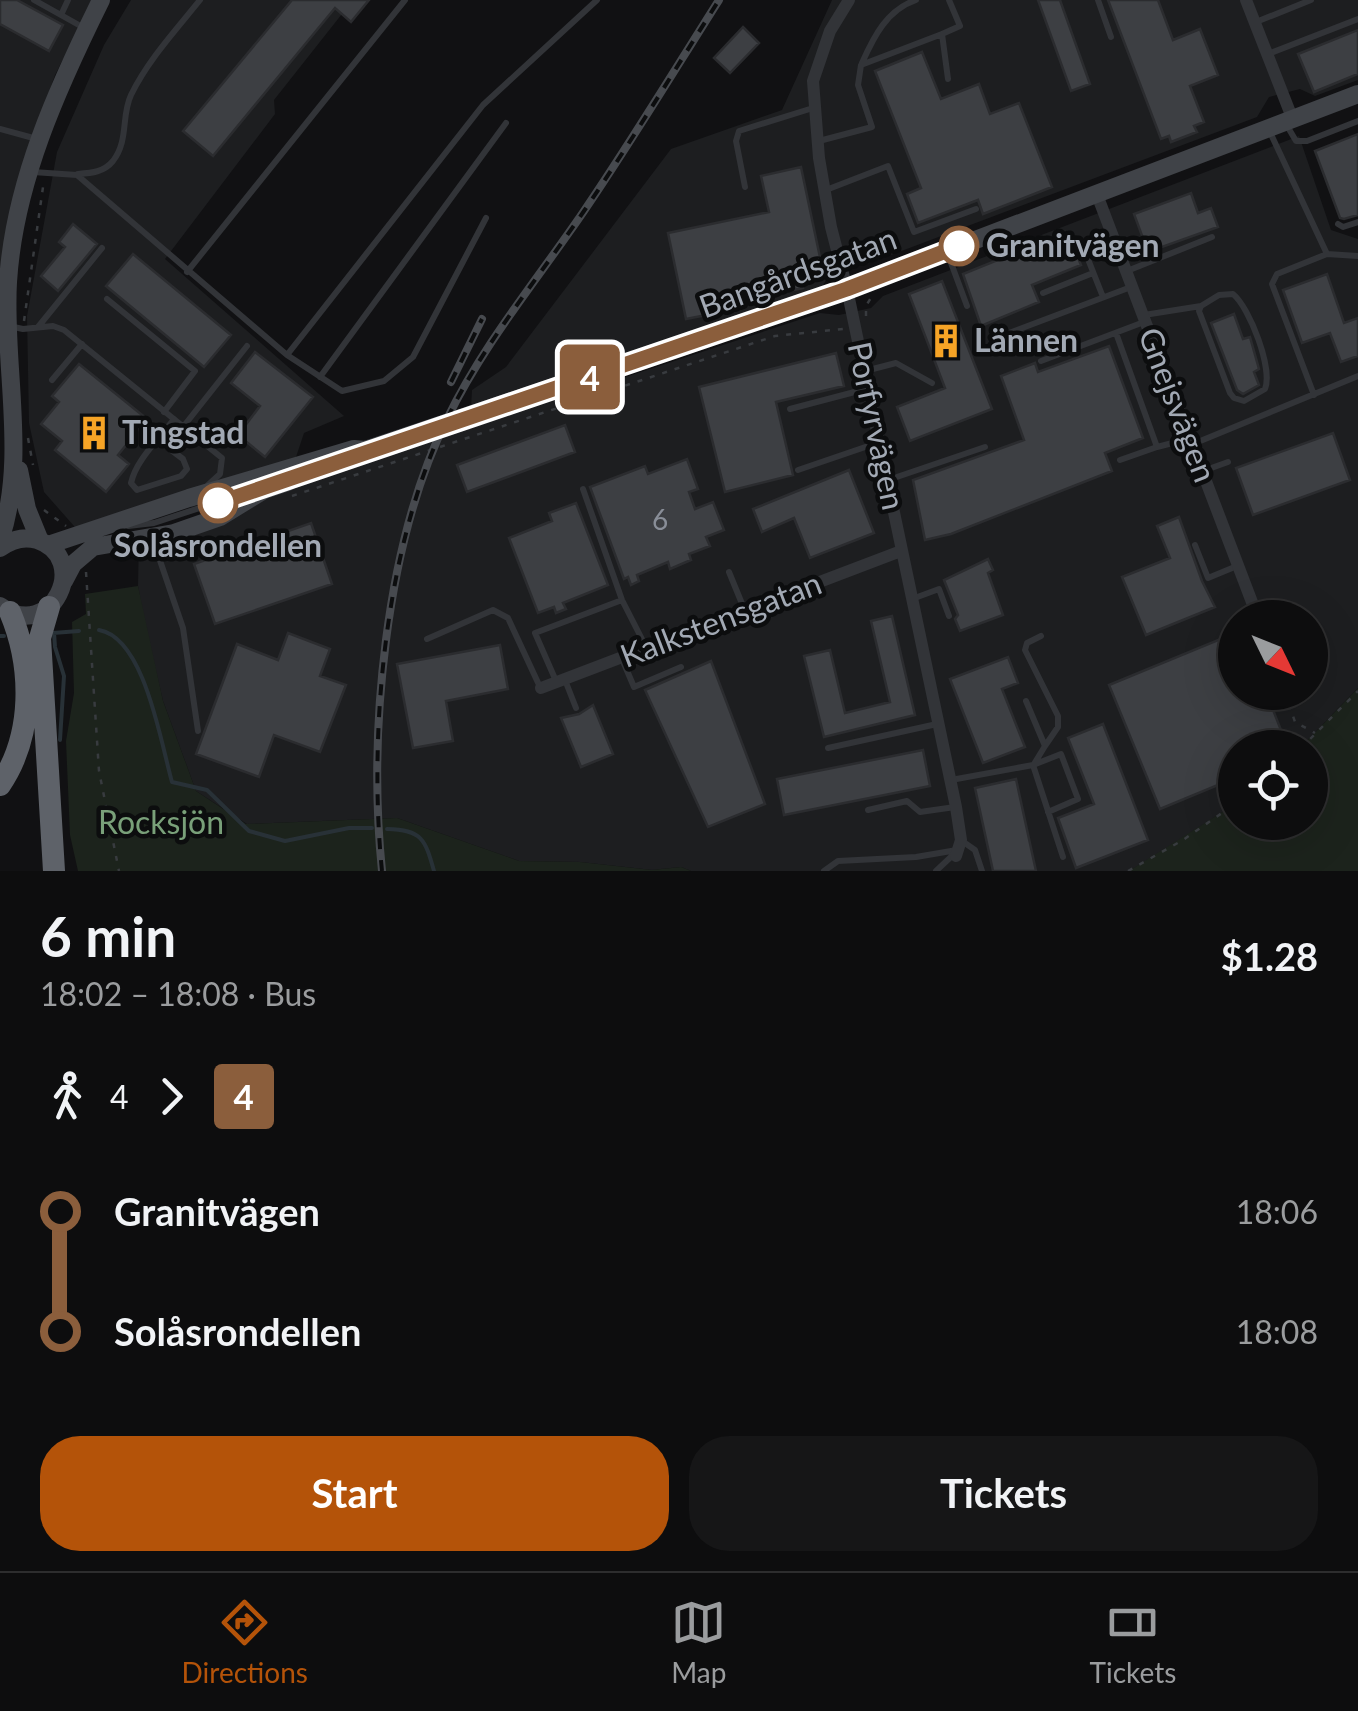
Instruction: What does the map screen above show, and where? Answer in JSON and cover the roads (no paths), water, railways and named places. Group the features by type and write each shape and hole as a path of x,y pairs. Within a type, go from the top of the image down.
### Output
{"highway":[{"path":"49,608 40,638 54,871"},
{"path":"0,786 17,752 26,701 22,647 4,609"}],"main road":[{"path":"64,581 61,561 44,543 27,509 16,327 8,279 38,171 41,140 69,62 102,0"},
{"name":"Bangårdsgatan","path":"44,543 83,547 220,518 264,490 357,458 366,450 847,289 1358,94"},
{"path":"0,540 10,511 20,440"},
{"name":"Bangårdsgatan","path":"83,547 112,526 189,498 354,449 366,450"},
{"path":"0,548 16,539 44,543"},
{"path":"4,609 30,615 49,608 83,547"}],"street":[{"name":"Porfyrvägen","path":"850,0 830,31 814,80 824,190 956,806 959,849"},
{"path":"1246,0 1267,55 1283,124"},
{"name":"Gnejsvägen","path":"1096,192 1251,600"},
{"name":"Kalkstensgatan","path":"541,688 646,648 690,625 745,611 901,551"}],"lane":[{"path":"34,0 87,29"},
{"path":"61,15 68,0"},
{"path":"38,171 77,174 98,172 109,166 121,150 127,129 128,100 142,74 200,0"},
{"path":"188,272 405,0"},
{"path":"287,356 483,105 597,0"},
{"path":"818,141 872,128 858,84 861,65 873,38 898,6 916,0"},
{"path":"861,65 960,26 949,0"},
{"path":"1098,0 1111,37"},
{"path":"1254,22 1312,0"},
{"path":"1267,55 1358,20"},
{"path":"942,34 948,80"},
{"path":"744,186 736,141 739,132 814,108"},
{"path":"1283,124 1296,141 1307,141 1358,121"},
{"path":"320,377 506,123"},
{"path":"1283,124 1327,254"},
{"path":"0,129 41,140"},
{"path":"824,190 888,166 914,232 976,208"},
{"path":"77,174 287,356 342,390 384,381 413,356 486,218"},
{"path":"1338,224 1344,227 1358,222"},
{"path":"1126,272 1212,237"},
{"path":"1082,244 1103,298"},
{"path":"38,328 102,248"},
{"path":"947,250 967,306"},
{"path":"1314,395 1272,284 1277,274 1327,254 1358,256"},
{"path":"1043,293 1093,272"},
{"path":"1009,333 1132,286"},
{"path":"1041,362 1144,319 1233,294 1242,302 1268,368 1265,390 1244,401 1234,398 1200,306"},
{"path":"108,300 196,371 164,412"},
{"path":"16,327 53,326 82,344 222,458 217,478 189,498"},
{"path":"1116,333 1156,447"},
{"path":"52,380 82,344"},
{"path":"183,426 247,346"},
{"path":"864,372 896,362 932,383"},
{"path":"1120,460 1156,447 1191,442 1358,376"},
{"path":"790,408 868,388"},
{"path":"158,440 183,459 187,469 181,476 138,490 131,483 134,471 174,419"},
{"path":"798,470 879,442"},
{"path":"887,481 985,447"},
{"path":"1202,472 1228,462"},
{"path":"582,489 622,600 646,648"},
{"name":"Bangårdsgatan","path":"112,526 149,532"},
{"path":"149,532 183,628 198,731"},
{"path":"1194,545 1208,578 1238,566"},
{"path":"729,572 745,611"},
{"path":"911,600 939,589 949,616"},
{"path":"576,708 535,633 622,600"},
{"path":"427,639 486,612 502,612 541,688"},
{"path":"1041,636 1027,643 1025,650 1058,716 1058,727 1033,765 1063,857"},
{"path":"622,658 634,686 681,667"},
{"path":"1026,700 1044,746"},
{"path":"828,748 938,724"},
{"path":"950,780 1033,765 1061,754 1078,799 1048,812"},
{"path":"868,810 907,801 920,812 956,806"},
{"path":"936,871 959,849"},
{"path":"824,871 838,861 916,858 959,849 974,850 982,871"}],"waterway":[{"path":"99,630 115,637 139,672 172,782 207,790 249,831 285,841 349,828 372,828"},
{"path":"53,633 79,631"},
{"path":"54,633 64,676 60,740"},
{"path":"387,829 408,831 420,838 434,871"}],"railway":[{"path":"382,871 378,760 386,640 395,581 426,469 477,364 601,185 719,0"},
{"path":"451,382 482,319"}],"place":[{"name":"Granitvägen","path":"959,246"},
{"name":"Lännen","path":"946,341"},
{"name":"Tingstad","path":"94,433"},
{"name":"Solåsrondellen","path":"218,503"}],"park label":[{"name":"Rocksjön","path":"161,823"}]}
